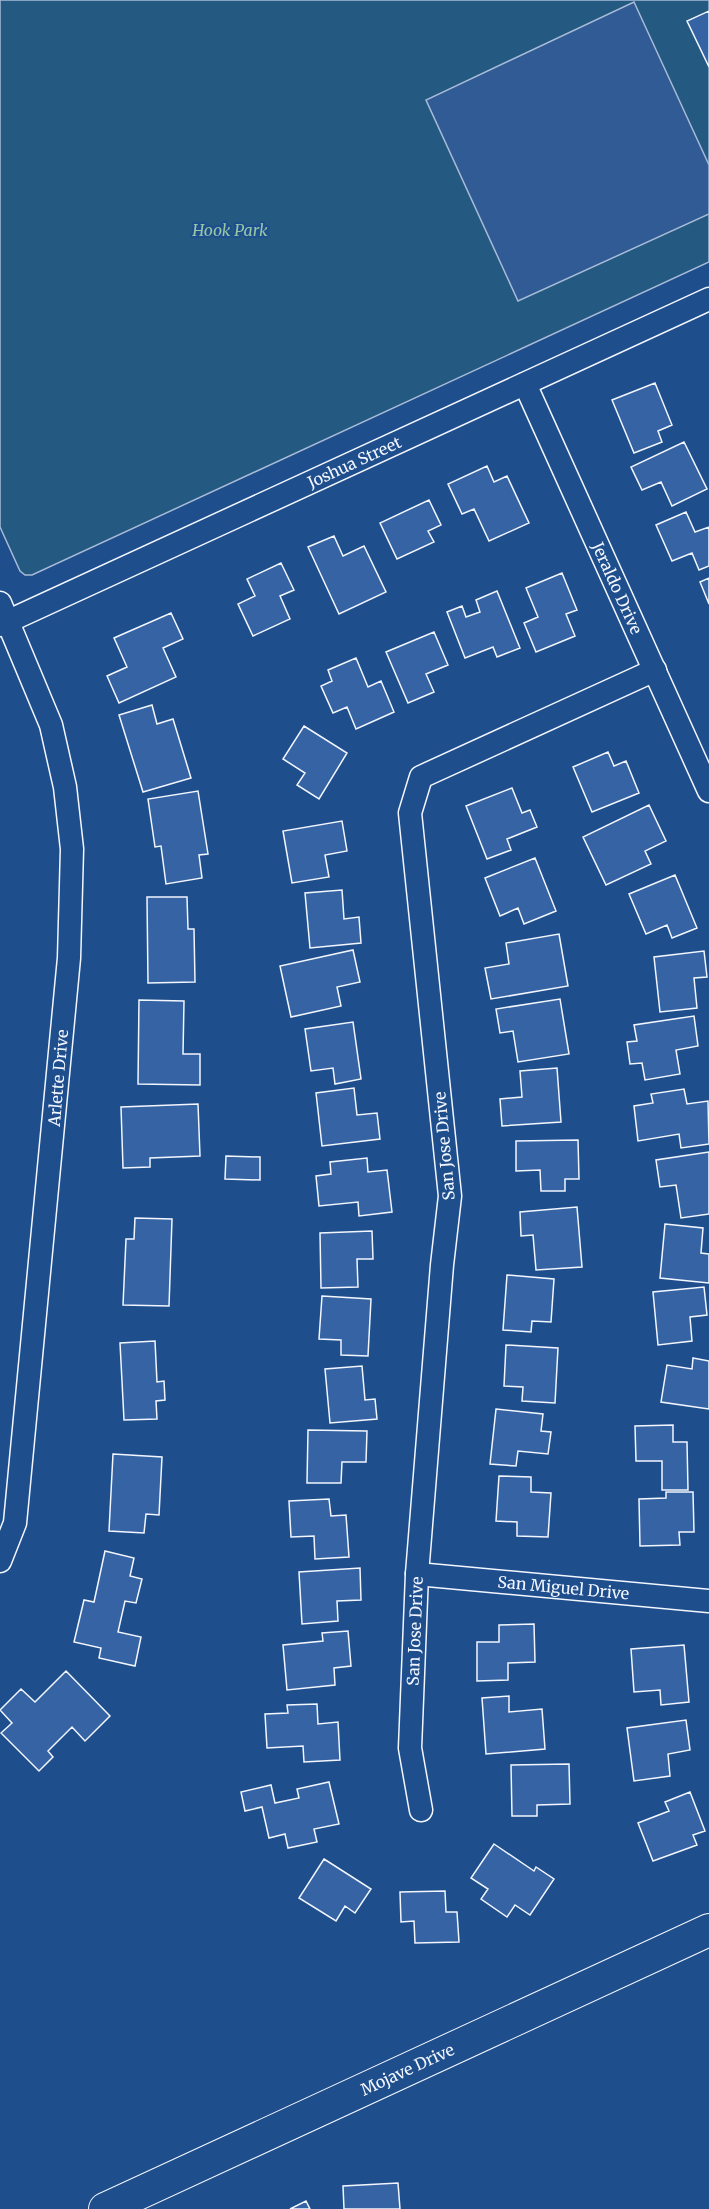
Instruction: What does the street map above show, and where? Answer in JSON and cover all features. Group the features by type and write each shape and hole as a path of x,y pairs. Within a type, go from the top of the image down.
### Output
{"main road":[{"name":"Mojave Drive","path":"105,2209 709,1930"}],"street":[{"name":"Joshua Street","path":"3,616 525,384 709,299"},
{"name":"Jeraldo Drive","path":"525,384 709,790"},
{"name":"Arlette Drive","path":"0,1561 15,1523 69,958 72,849 65,787 51,725 3,616"},
{"name":"San Jose Drive","path":"421,1810 410,1748 417,1574 441,1277 450,1196 410,813 421,777 655,670"},
{"name":"San Miguel Drive","path":"417,1574 709,1601"}],"green space":[{"name":"Hook Park","path":"0,0 709,0 709,262 32,575 25,575 20,571 0,527"}],"shaded area":[{"path":"634,2 709,165 709,214 518,301 426,100"}],"building":[{"path":"709,11 709,67 687,21"},
{"path":"655,383 672,425 658,431 662,442 634,453 612,400"},
{"path":"684,442 707,489 672,506 661,482 642,490 631,467"},
{"path":"487,466 494,482 507,476 529,523 489,541 474,509 462,514 448,484"},
{"path":"429,500 441,525 428,531 434,542 397,559 380,523"},
{"path":"686,512 695,532 709,527 709,566 699,570 692,553 672,561 656,525"},
{"path":"334,536 343,556 364,546 386,592 339,614 308,547"},
{"path":"281,563 294,590 280,596 290,619 253,636 238,604 255,596 247,579"},
{"path":"562,573 577,610 566,614 575,636 536,652 524,623 538,617 526,588"},
{"path":"709,578 709,604 700,582"},
{"path":"497,591 520,648 497,657 493,647 465,658 447,612 462,606 466,617 480,612 476,600"},
{"path":"171,613 183,639 163,648 176,677 119,703 107,676 127,667 114,638"},
{"path":"434,632 448,665 426,674 434,692 408,703 386,652"},
{"path":"356,658 368,687 381,681 394,712 356,729 347,707 333,713 321,686 332,681 328,670"},
{"path":"152,705 157,724 173,719 191,778 143,792 119,715"},
{"path":"304,726 347,753 319,799 297,785 305,773 283,759"},
{"path":"608,752 614,766 626,761 639,793 592,812 573,767"},
{"path":"512,788 522,813 530,810 537,827 507,839 511,850 487,859 466,806"},
{"path":"198,791 208,854 199,855 202,878 166,884 161,846 155,847 148,799"},
{"path":"649,805 666,841 645,851 651,864 606,885 583,837"},
{"path":"342,821 347,851 325,855 329,877 292,883 283,831"},
{"path":"535,858 556,911 524,924 518,908 500,916 485,878"},
{"path":"675,875 697,928 672,938 667,925 646,934 629,894"},
{"path":"342,890 344,919 359,917 361,943 310,948 305,893"},
{"path":"147,897 187,897 188,929 194,929 195,982 148,983"},
{"path":"559,934 568,986 491,999 485,968 509,964 506,943"},
{"path":"353,950 360,982 337,987 341,1006 291,1017 280,966"},
{"path":"704,951 707,977 694,978 697,1008 660,1012 654,957"},
{"path":"560,999 569,1054 518,1062 513,1031 500,1033 496,1009"},
{"path":"139,1000 184,1001 183,1054 200,1054 200,1085 138,1084"},
{"path":"694,1016 698,1046 676,1050 680,1074 645,1080 642,1063 630,1064 627,1042 637,1041 634,1025"},
{"path":"353,1022 361,1079 335,1084 333,1068 311,1071 305,1029"},
{"path":"557,1068 561,1122 502,1126 500,1099 522,1097 520,1071"},
{"path":"354,1088 357,1115 377,1113 380,1139 322,1146 316,1093"},
{"path":"684,1089 687,1104 708,1101 709,1144 681,1148 679,1134 638,1141 634,1106 653,1103 651,1094"},
{"path":"198,1104 200,1156 150,1158 150,1167 123,1168 121,1107"},
{"path":"578,1140 579,1179 565,1179 565,1191 541,1191 540,1170 516,1171 516,1141"},
{"path":"709,1152 709,1214 681,1218 676,1185 660,1187 656,1160"},
{"path":"226,1156 260,1157 260,1180 225,1179"},
{"path":"367,1158 368,1172 387,1170 392,1212 359,1216 358,1202 319,1206 316,1176 331,1174 330,1162"},
{"path":"577,1207 582,1267 536,1270 533,1235 521,1236 520,1212"},
{"path":"135,1218 172,1219 169,1306 123,1305 126,1239 134,1239"},
{"path":"665,1224 703,1228 701,1253 709,1254 709,1283 660,1278"},
{"path":"372,1231 373,1259 357,1259 358,1287 321,1288 320,1233"},
{"path":"507,1275 554,1279 551,1322 532,1321 531,1332 503,1330"},
{"path":"704,1287 707,1315 690,1317 692,1341 658,1345 653,1292"},
{"path":"322,1296 371,1299 368,1356 341,1355 341,1340 319,1339"},
{"path":"155,1341 157,1382 164,1381 165,1400 156,1401 157,1419 124,1420 120,1343"},
{"path":"506,1345 558,1348 555,1403 522,1401 523,1387 504,1386"},
{"path":"693,1358 709,1361 709,1409 661,1402 667,1365 692,1369"},
{"path":"362,1366 365,1400 375,1399 377,1419 330,1423 325,1369"},
{"path":"496,1409 543,1414 541,1431 551,1432 548,1454 518,1451 516,1466 490,1464"},
{"path":"673,1425 673,1442 687,1442 688,1490 662,1490 662,1461 636,1461 635,1426"},
{"path":"308,1430 367,1431 366,1462 342,1462 341,1483 307,1483"},
{"path":"113,1454 162,1457 159,1515 146,1514 144,1533 109,1531"},
{"path":"499,1476 531,1477 531,1492 551,1493 548,1537 517,1536 517,1522 496,1521"},
{"path":"666,1492 693,1492 694,1532 679,1532 680,1545 640,1546 639,1499 666,1498"},
{"path":"329,1499 331,1516 346,1515 349,1557 315,1559 314,1536 291,1537 289,1501"},
{"path":"105,1551 134,1558 130,1576 142,1579 136,1603 125,1601 118,1632 141,1637 135,1666 99,1658 101,1648 74,1642 84,1600 94,1602"},
{"path":"360,1568 361,1600 337,1601 338,1621 302,1624 299,1572"},
{"path":"534,1624 535,1662 508,1663 508,1680 477,1681 477,1642 499,1642 499,1625"},
{"path":"348,1631 351,1666 334,1668 335,1685 287,1690 283,1645 323,1641 322,1633"},
{"path":"684,1645 689,1702 661,1705 660,1690 634,1692 631,1649"},
{"path":"66,1671 110,1716 85,1741 72,1727 48,1751 53,1757 39,1771 1,1733 12,1723 0,1710 21,1689 35,1702"},
{"path":"509,1696 509,1712 542,1709 545,1749 486,1754 482,1698"},
{"path":"317,1704 318,1724 338,1722 340,1760 304,1762 303,1746 267,1748 265,1714 288,1713 287,1705"},
{"path":"686,1720 690,1750 668,1754 670,1776 634,1781 627,1728"},
{"path":"569,1764 570,1804 537,1805 537,1816 512,1816 511,1765"},
{"path":"329,1782 339,1824 314,1829 317,1842 288,1848 285,1834 269,1838 262,1807 245,1811 241,1792 271,1785 275,1803 299,1798 297,1789"},
{"path":"690,1792 705,1831 693,1835 697,1845 653,1861 638,1823 669,1811 665,1802"},
{"path":"494,1844 534,1871 536,1867 554,1879 530,1915 515,1905 507,1917 481,1899 488,1889 471,1878"},
{"path":"324,1859 371,1889 355,1913 345,1906 336,1921 299,1898"},
{"path":"445,1891 446,1912 457,1912 459,1942 415,1943 414,1921 401,1922 400,1892"},
{"path":"398,2183 400,2209 344,2209 343,2186"},
{"path":"306,2201 310,2209 290,2209"}]}
